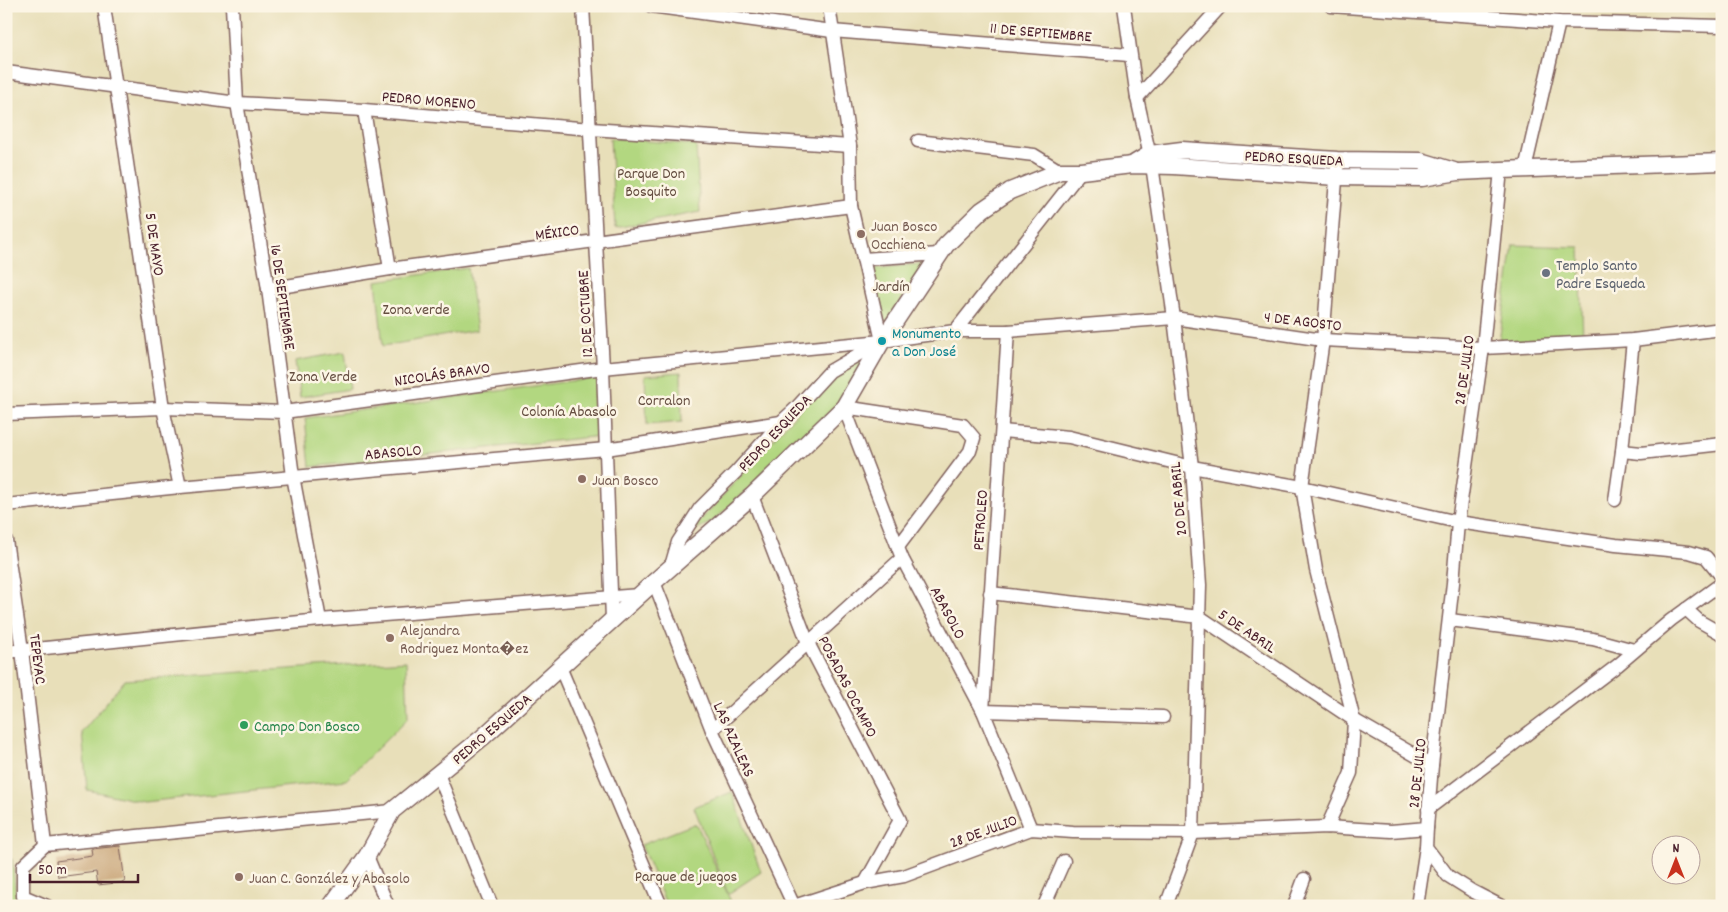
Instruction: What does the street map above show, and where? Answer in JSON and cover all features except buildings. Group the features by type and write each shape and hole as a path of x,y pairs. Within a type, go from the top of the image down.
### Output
{"street":[{"name":"5 DE MAYO","path":"104,6 163,408 180,486"},
{"name":"16 DE SEPTIEMBRE","path":"232,6 237,103 268,289 293,476 320,620"},
{"name":"12 DE OCTUBRE","path":"583,6 603,368 612,620"},
{"name":"11 DE SEPTIEMBRE","path":"651,6 714,10 832,31 1129,55"},
{"path":"829,6 850,146 851,206 882,341"},
{"name":"20 DE ABRIL","path":"1124,6 1129,55 1136,98 1151,160 1174,318 1192,467 1200,585 1193,832 1166,906"},
{"path":"1136,98 1221,6"},
{"path":"1331,6 1559,22 1722,26"},
{"path":"1525,169 1559,22"},
{"name":"PEDRO MORENO","path":"6,72 237,103 364,110 591,129 850,146"},
{"path":"364,110 390,269"},
{"path":"918,141 1034,155 1060,171"},
{"name":"PEDRO ESQUEDA","path":"331,905 367,856 392,811 483,736 671,566 752,496 844,407 882,341 939,254 982,210 1010,191 1060,171 1081,171 1132,165 1182,150 1337,160 1421,161 1458,172"},
{"name":"PEDRO ESQUEDA","path":"1151,160 1337,178 1422,178 1458,172 1722,162"},
{"path":"1327,827 1351,773 1354,720 1316,570 1302,487 1322,340 1337,160"},
{"name":"28 DE JULIO","path":"794,906 864,883 904,876 1031,830 1193,832 1327,827 1391,831 1427,828 1432,765 1450,620 1458,522 1483,348 1501,170"},
{"path":"955,331 1081,171"},
{"name":"MÉXICO","path":"268,289 390,269 851,206"},
{"path":"863,258 939,254"},
{"name":"4 DE AGOSTO","path":"882,341 955,331 1008,331 1174,318 1322,340 1483,348 1633,340 1722,329"},
{"name":"PETROLEO","path":"982,711 1008,331"},
{"path":"1615,500 1633,340"},
{"name":"PEDRO ESQUEDA","path":"671,566 678,542 700,508 830,371 882,341"},
{"name":"NICOLÁS BRAVO","path":"6,414 163,408 284,412 603,368 882,341"},
{"path":"712,730 808,643 900,552 970,451 974,438 963,425 844,407"},
{"name":"ABASOLO","path":"844,407 900,552 982,711 1031,830"},
{"name":"ABASOLO","path":"6,505 180,486 606,449 781,422"},
{"path":"1002,431 1069,437 1192,467 1302,487 1458,522 1616,545 1689,552 1706,557 1722,577"},
{"path":"1622,451 1641,453 1722,444"},
{"name":"POSADAS OCAMPO","path":"752,496 808,643 900,820 864,883"},
{"name":"TEPEYAC","path":"6,540 22,650 45,845"},
{"name":"LAS AZALEAS","path":"654,582 712,730 794,906"},
{"path":"1428,809 1610,671 1686,608 1722,583"},
{"name":"5 DE ABRIL","path":"990,593 1200,617 1354,720 1432,765"},
{"path":"6,652 320,620 639,596"},
{"path":"1686,608 1699,621 1722,634"},
{"path":"1450,620 1593,639 1634,650"},
{"path":"560,667 661,906"},
{"path":"982,711 1163,717"},
{"path":"438,774 492,906"},
{"path":"47,906 23,896 23,866 45,845 392,811"},
{"path":"1417,906 1427,828"},
{"path":"1426,847 1448,876 1501,906"},
{"path":"367,856 388,906"},
{"path":"1044,906 1064,861"},
{"path":"1294,906 1304,879"}],"green space":[{"name":"Parque Don Bosquito","path":"610,138 696,145 700,212 615,228"},
{"path":"1513,245 1580,247 1583,340 1499,342"},
{"name":"Jardín","path":"927,263 884,326 869,269"},
{"name":"Zona verde","path":"468,268 477,330 383,346 376,281"},
{"name":"Zona Verde","path":"345,352 350,389 300,397 295,361"},
{"path":"867,356 837,408 712,522 690,532 832,374"},
{"name":"Corralon","path":"681,372 682,422 647,425 645,375"},
{"name":"Colonía Abasolo","path":"599,377 601,436 310,467 305,418"},
{"name":"Campo Don Bosco","path":"406,661 408,718 346,780 144,802 87,790 82,732 125,680"},
{"path":"732,792 761,872 728,894 694,807"},
{"name":"Parque de juegos","path":"694,824 698,827 732,904 729,906 667,906 641,845"},
{"path":"6,859 12,859 17,902 6,903"}],"place":[{"name":"Juan Bosco Occhiena","path":"861,234"},
{"name":"Templo Santo Padre Esqueda","path":"1546,273"},
{"name":"Monumento a Don José","path":"882,341"},
{"name":"Juan Bosco","path":"582,479"},
{"name":"Alejandra Rodriguez Monta�ez","path":"390,638"},
{"name":"Campo Don Bosco","path":"244,725"},
{"name":"Juan C. González y Abasolo","path":"239,877"}]}
